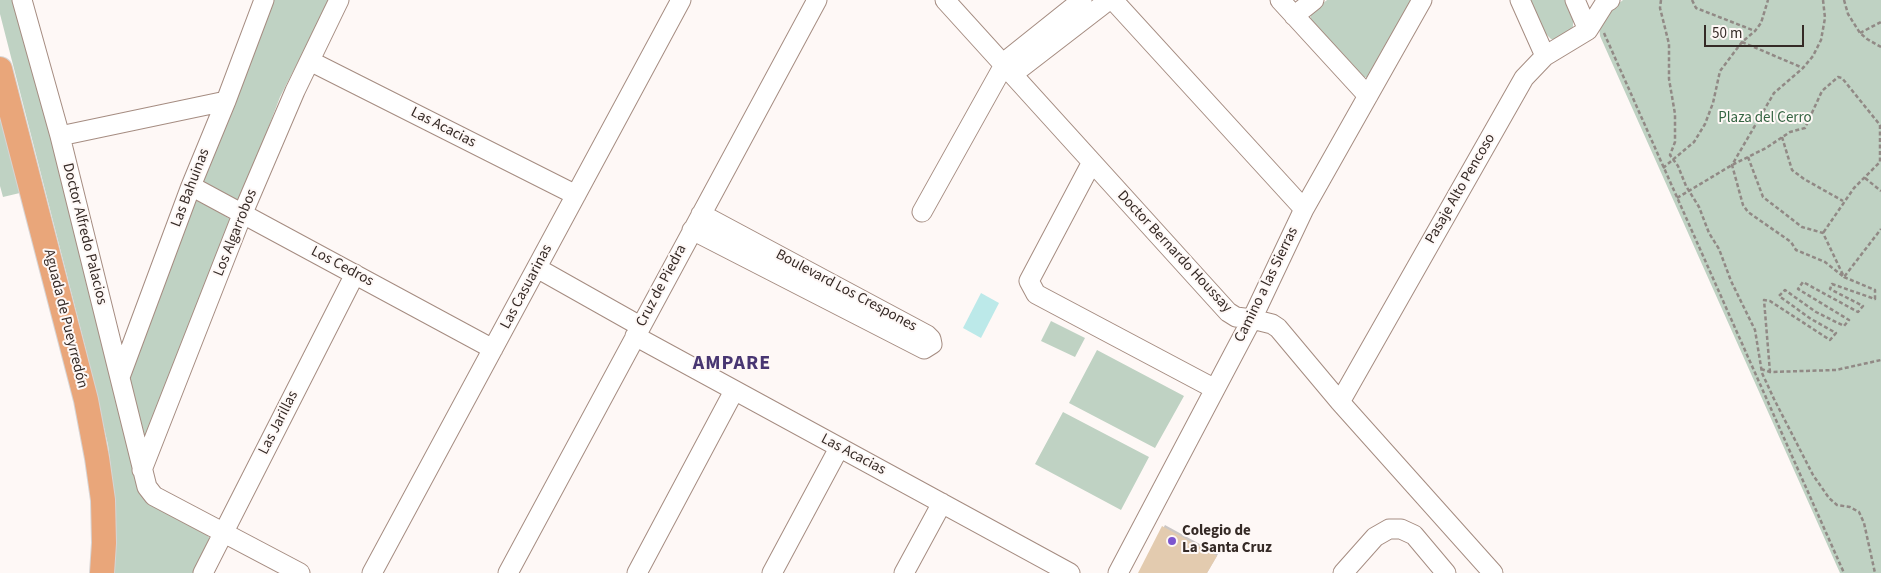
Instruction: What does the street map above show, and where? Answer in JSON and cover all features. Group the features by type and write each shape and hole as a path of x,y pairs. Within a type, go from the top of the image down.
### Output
{"main road":[{"name":"Aguada de Pueyrredón","path":"1,77 86,400 103,500 104,543 102,573"}],"street":[{"name":"Doctor Alfredo Palacios","path":"22,0 60,136 147,487 154,496 224,531 300,573"},
{"name":"Las Bahuinas","path":"120,378 191,186 226,101 264,0"},
{"name":"Los Algarrobos","path":"142,470 242,215 295,91 339,0"},
{"name":"Las Casuarinas","path":"372,573 681,0"},
{"name":"Cruz de Piedra","path":"508,573 817,0"},
{"name":"Doctor Bernardo Houssay","path":"945,0 1228,312 1236,317 1272,324 1278,328 1340,402 1493,573"},
{"path":"922,212 1006,68 1082,0"},
{"path":"1006,68 1109,0"},
{"path":"1113,0 1304,209"},
{"path":"1280,0 1368,96"},
{"path":"1294,16 1314,0"},
{"name":"Camino a las Sierras","path":"1118,573 1252,319 1304,209 1422,0"},
{"path":"1520,0 1545,56"},
{"path":"1575,0 1596,30"},
{"name":"Pasaje Alto Pencoso","path":"1340,402 1524,78 1545,56 1596,30 1594,22 1600,11 1610,0"},
{"name":"Las Acacias","path":"310,61 576,195"},
{"path":"60,136 226,101"},
{"path":"1092,162 1029,281 1036,294 1215,389"},
{"name":"Los Cedros","path":"191,186 493,349"},
{"name":"Boulevard Los Crespones","path":"692,230 924,349 932,344 932,339 927,335 701,214"},
{"name":"Las Acacias","path":"537,268 734,391 942,503 1043,567 1070,573"},
{"name":"Las Jarillas","path":"203,573 355,274"},
{"path":"637,573 734,391"},
{"path":"772,573 839,448"},
{"path":"904,573 942,503"},
{"path":"1343,573 1375,537 1389,529 1402,529 1414,535 1446,573"}],"path":[{"path":"1661,0 1660,8 1669,44 1669,79 1675,114 1675,142 1670,155 1699,207 1731,281 1755,330 1761,368 1774,399 1820,487 1837,505 1859,512 1864,523 1874,573"},
{"path":"1692,0 1696,8 1755,30"},
{"path":"1663,168 1694,142 1705,124 1713,103 1720,71 1742,42 1762,23 1768,0"},
{"path":"1770,372 1764,300 1770,301 1830,340 1836,333 1811,319 1780,296 1785,290 1816,312 1844,326 1849,320 1798,289 1803,282 1858,312 1863,306 1830,289 1832,284 1874,299 1875,290 1844,277 1826,262 1796,250 1791,242 1748,212 1743,205 1732,165 1774,93 1803,68 1813,56 1821,40 1825,18 1823,0"},
{"path":"1844,0 1848,14 1860,33 1881,47"},
{"path":"1860,33 1881,22"},
{"path":"1596,30 1677,198 1844,573"},
{"path":"1742,42 1803,68"},
{"path":"1677,198 1732,165 1766,148 1790,132 1805,128 1822,91 1838,77 1842,78 1880,125 1880,162 1843,201 1823,233"},
{"path":"1782,137 1792,170 1843,201"},
{"path":"1748,157 1763,196 1802,227 1823,233 1844,277"},
{"path":"1864,178 1881,191"},
{"path":"1844,277 1881,229"},
{"path":"1761,368 1770,372 1836,370 1881,360"}],"green space":[{"path":"0,0 14,0 154,505 207,535 211,540 197,573 114,573 115,500 108,445 86,350 0,14"},
{"path":"272,0 329,0 280,97 242,197 238,202 204,187 202,180"},
{"path":"1327,0 1414,0 1369,78 1359,76 1310,21 1311,13"},
{"path":"1530,0 1565,0 1573,19 1571,34 1557,40 1551,39 1545,33"},
{"name":"Plaza del Cerro","path":"1623,0 1881,0 1881,573 1840,573 1600,36 1599,24 1604,15"},
{"path":"0,97 24,192 3,197 0,186"},
{"path":"199,200 230,219 232,227 148,440 142,438 126,376 193,202"},
{"path":"1051,321 1085,338 1075,357 1041,341"},
{"path":"1097,350 1184,396 1155,448 1069,403"},
{"path":"1063,412 1149,457 1121,510 1035,464"}],"water":[{"path":"981,293 999,303 981,338 963,328"}],"building":[{"name":"Colegio de La Santa Cruz","path":"1162,526 1217,556 1207,573 1138,573"}],"place":[{"name":"Colegio de La Santa Cruz","path":"1172,541"}],"district":[{"name":"AMPARE","path":"732,365"}]}
